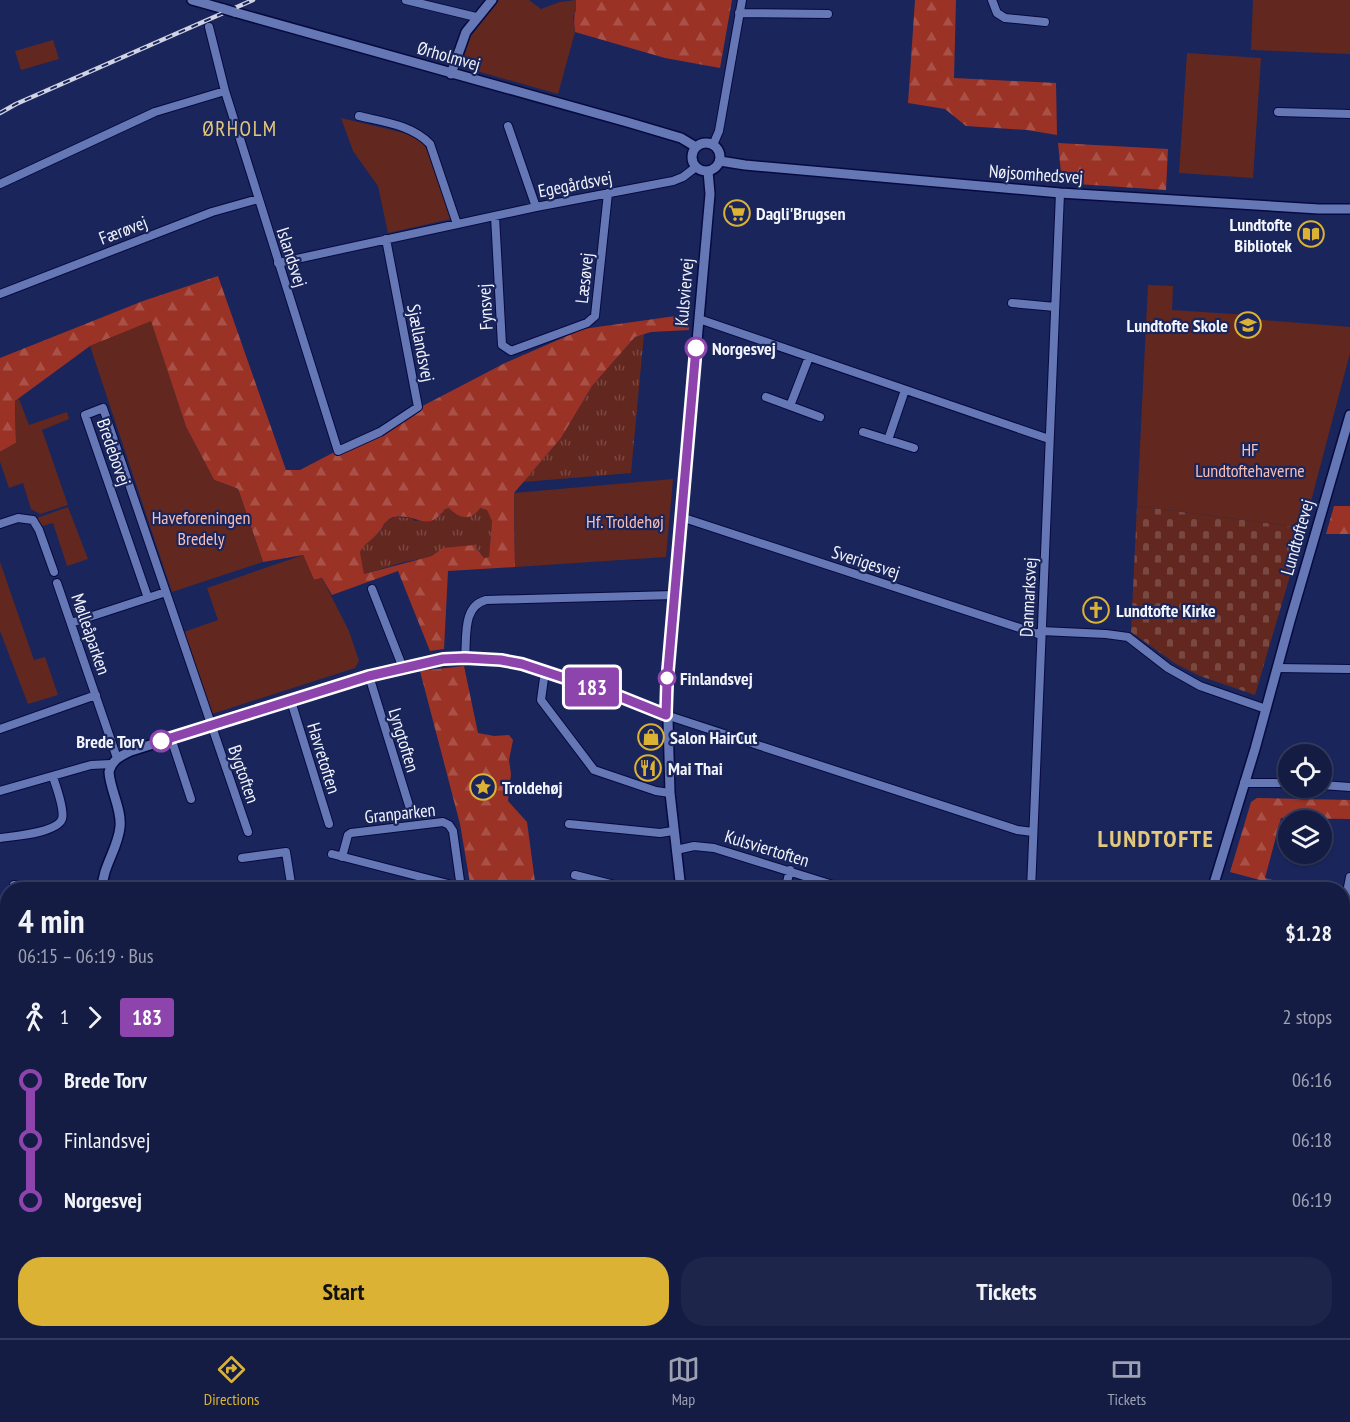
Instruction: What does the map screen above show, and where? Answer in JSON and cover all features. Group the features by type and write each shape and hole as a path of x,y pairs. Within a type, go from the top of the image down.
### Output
{"street":[{"name":"Ørholmvej","path":"192,0 651,129 681,138 696,147"},
{"path":"406,0 477,17"},
{"path":"451,74 466,32 492,0"},
{"path":"713,145 719,131 742,0"},
{"path":"992,0 997,13 1005,18 1045,22"},
{"path":"739,13 828,14"},
{"name":"Islandsvej","path":"209,27 225,92 338,451 380,432"},
{"path":"0,184 155,112 225,92"},
{"path":"1278,112 1350,114"},
{"path":"359,116 412,129 422,135 430,144 457,224"},
{"path":"508,126 536,207"},
{"path":"704,143 713,145 720,151 718,166 708,171 696,167 692,157 696,147 704,143"},
{"name":"Nøjsomhedsvej","path":"720,160 752,166 1060,193 1350,209"},
{"name":"Egegårdsvej","path":"278,262 536,207 673,181 696,167"},
{"name":"Kulsviervej","path":"680,882 670,794 666,715 667,682 710,194 708,171"},
{"name":"Læsøvej","path":"549,336 587,323 595,315 608,193"},
{"name":"Danmarksvej","path":"1030,882 1060,193"},
{"name":"Færøvej","path":"0,294 212,212 258,199"},
{"name":"Fynsvej","path":"495,216 502,345 511,351 549,336"},
{"name":"Sjællandsvej","path":"380,432 418,407 386,239"},
{"path":"1012,303 1055,307"},
{"path":"699,319 1049,439"},
{"path":"790,406 809,357"},
{"path":"888,440 905,390"},
{"path":"766,398 820,417"},
{"name":"Bredebovej","path":"148,598 85,415 103,408 212,725"},
{"name":"Lundtoftevej","path":"1214,882 1350,415"},
{"path":"863,432 914,448"},
{"name":"Sverigesvej","path":"681,517 1041,633 1106,634 1128,638 1168,668 1200,686 1266,709"},
{"path":"0,524 18,518 33,520 39,530 54,572"},
{"name":"Mølleåparken","path":"57,583 96,695 114,761"},
{"path":"372,589 403,668"},
{"path":"71,623 166,592"},
{"path":"465,658 470,612 478,602 674,595"},
{"path":"0,791 91,765 114,761 128,752 369,676 443,659 465,658 503,660 545,671 666,715 1017,830 1033,832"},
{"path":"1277,668 1350,669"},
{"path":"545,671 541,700 594,770 670,794"},
{"name":"Lyngtoften","path":"369,676 411,812"},
{"name":"Mølleåparken","path":"0,729 96,695"},
{"name":"Havretoften","path":"291,701 329,824"},
{"name":"Bygtoften","path":"212,725 248,832"},
{"path":"171,738 191,799"},
{"path":"103,882 120,825 109,772 114,761"},
{"path":"0,838 48,830 62,820 63,812 53,777"},
{"path":"1244,783 1278,783"},
{"path":"1332,786 1350,787"},
{"name":"Granparken","path":"342,857 348,835 351,833 442,822 449,825 453,831 461,882"},
{"path":"569,824 660,833 673,831"},
{"name":"Kulsviertoften","path":"676,850 694,846 714,848 825,882"},
{"path":"242,858 286,852 291,882"},
{"name":"Granparken","path":"332,854 436,882"},
{"path":"787,882 790,870"},
{"path":"575,875 603,882"}],"green space":[{"path":"499,0 529,0 541,9 560,2 576,0 576,11 573,16 575,32 558,94 466,68 461,64 471,36"},
{"path":"576,0 732,0 720,68 665,58 575,32"},
{"path":"915,0 956,0 954,78 1056,83 1057,135 1027,130 966,126 945,109 908,103"},
{"path":"1253,0 1350,0 1350,54 1251,50"},
{"path":"53,40 59,59 21,70 15,51"},
{"path":"1187,53 1261,58 1253,178 1179,173"},
{"path":"341,118 413,135 421,140 427,150 451,219 388,233 378,186 353,151"},
{"path":"1058,143 1168,149 1166,190 1062,183"},
{"path":"218,276 286,470 300,470 505,363 583,329 690,314 689,330 651,332 635,337 592,386 561,438 514,493 515,567 448,571 444,649 430,651 398,571 332,595 322,578 314,580 303,555 263,562 238,489 214,480 186,427 151,322 90,346 15,401 16,443 0,452 0,358 143,301","holes":["449,508 465,517 473,515 480,508 487,510 492,521 489,557 484,558 474,545 443,548 432,556 364,574 360,552 390,519 403,517 422,521 433,520"]},
{"name":"HF Lundtoftehaverne","path":"1148,285 1173,286 1172,310 1249,315 1251,319 1350,327 1350,353 1304,528 1137,506"},
{"name":"Haveforeningen Bredely","path":"151,321 186,427 214,480 238,489 263,562 172,592 90,346"},
{"path":"644,334 631,473 523,482 561,438 592,386 635,337"},
{"path":"19,399 29,425 67,412 69,419 42,430 68,505 40,514 31,509 23,483 9,488 0,462 0,452 16,443 15,401"},
{"name":"Hf. Troldehøj","path":"673,479 666,557 515,567 514,493"},
{"path":"1137,506 1304,528 1255,695 1200,676 1176,664 1131,632"},
{"path":"1334,506 1350,506 1350,534 1326,534"},
{"path":"68,507 88,559 67,566 53,523 42,526 37,518"},
{"path":"445,508 487,510 492,521 489,557 484,558 477,548 404,562 364,574 360,552 364,545 381,531 386,521 395,517 412,518 415,521 439,517"},
{"path":"303,555 314,580 322,578 349,631 359,661 355,668 212,714 184,632 218,620 207,588"},
{"path":"0,562 34,660 45,657 58,695 28,704 0,631"},
{"path":"464,666 478,733 494,736 509,735 513,740 509,760 511,774 508,801 527,822 535,882 470,882 460,824 420,671"},
{"path":"1257,798 1350,800 1350,819 1332,819 1332,810 1278,810 1278,829 1265,878 1282,882 1268,882 1230,872 1251,802"}],"railway":[{"path":"0,113 253,0"}],"bus line":[{"name":"183","path":"161,741 369,676 443,659 501,660 522,664 616,695 666,715 696,348"}],"place":[{"name":"Dagli'Brugsen","path":"737,213"},
{"name":"Lundtofte Bibliotek","path":"1311,234"},
{"name":"Lundtofte Skole","path":"1248,325"},
{"name":"Norgesvej","path":"696,348"},
{"name":"Lundtofte Kirke","path":"1096,610"},
{"name":"Finlandsvej","path":"667,678"},
{"name":"Salon HairCut","path":"651,737"},
{"name":"Brede Torv","path":"161,741"},
{"name":"Mai Thai","path":"648,768"},
{"name":"Troldehøj","path":"483,787"}],"district":[{"name":"ØRHOLM","path":"240,128"},
{"name":"LUNDTOFTE","path":"1156,838"}]}
